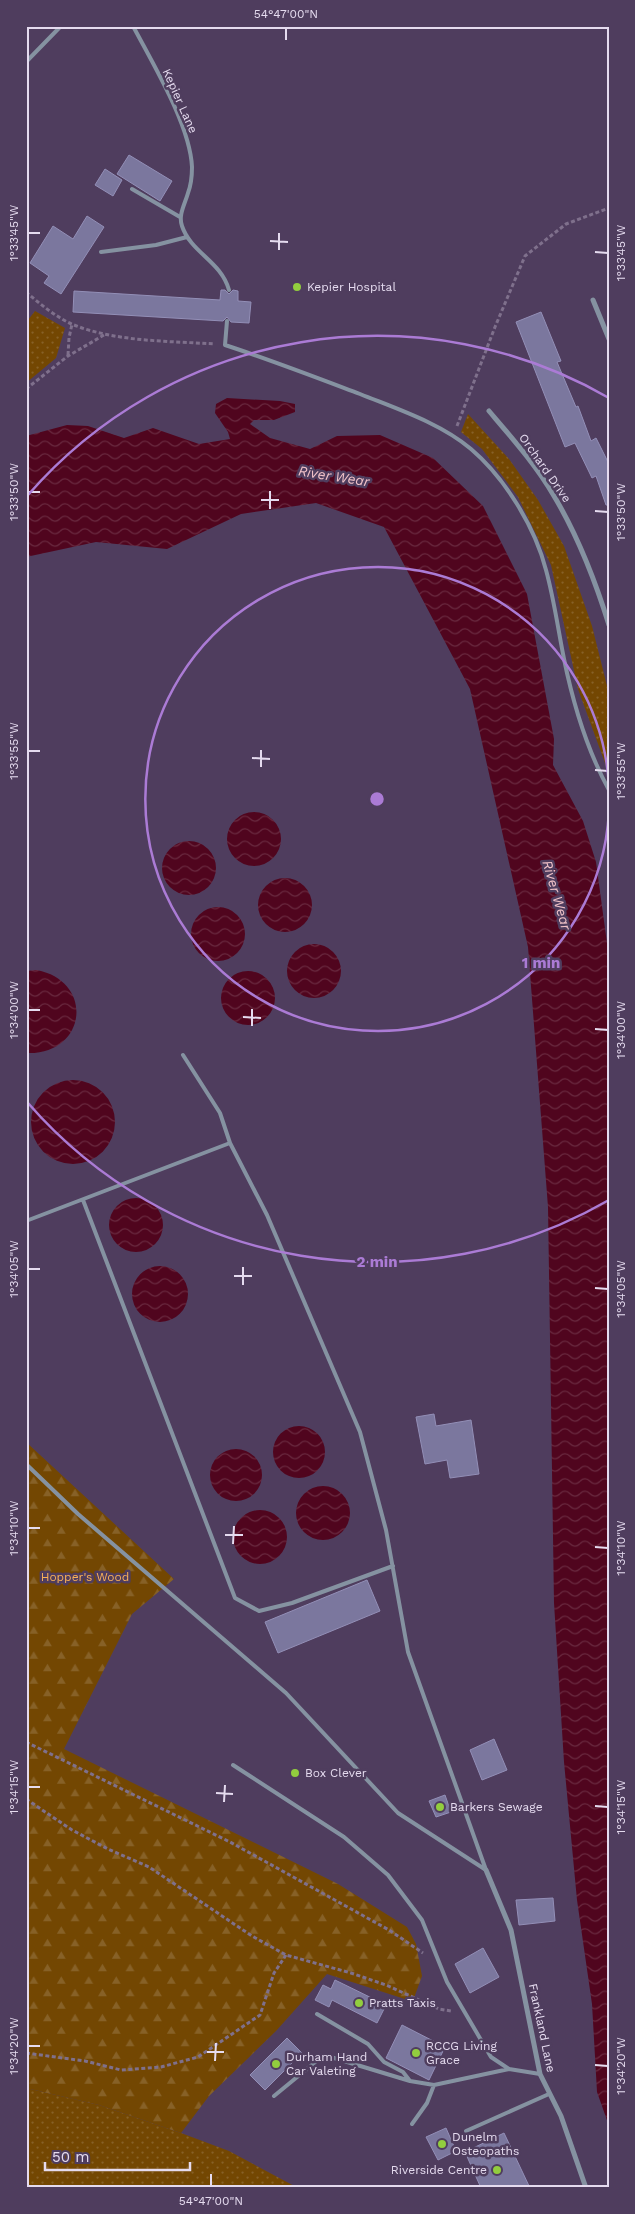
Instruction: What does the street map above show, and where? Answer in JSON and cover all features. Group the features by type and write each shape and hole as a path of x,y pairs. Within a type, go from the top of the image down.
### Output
{"street":[{"path":"593,300 609,339"},
{"name":"Orchard Drive","path":"489,411 517,444 553,494 579,541 609,625"},
{"name":"Frankland Lane","path":"486,1870 512,1930 540,2074 561,2116 586,2188"}],"lane":[{"path":"26,62 61,26"},
{"name":"Kepier Lane","path":"133,26 179,117 191,152 191,181 180,217"},
{"path":"132,189 180,217 187,237 221,271 229,290"},
{"path":"101,252 156,246 187,237"},
{"path":"227,321 225,345 275,361 401,410 453,436 471,449 490,468 512,495 546,568 564,661 582,728 609,790"},
{"path":"183,1055 220,1113 230,1143 267,1215 360,1432 386,1530 408,1652 486,1870"},
{"path":"26,1220 230,1143"},
{"path":"83,1200 235,1598 259,1611 292,1603 392,1566"},
{"path":"26,1464 78,1514 286,1693 398,1813 486,1870"},
{"path":"233,1765 344,1837 388,1875 422,1920 447,1982 491,2057 508,2070"},
{"path":"316,2014 368,2044 384,2062 403,2072 410,2081"},
{"path":"274,2096 324,2055 410,2081 434,2085 508,2070 540,2074"},
{"path":"412,2124 427,2103 434,2085"},
{"path":"466,2131 549,2094"}],"path":[{"path":"453,436 494,327 525,256 566,224 609,208"},
{"path":"26,292 72,324 104,335 225,345"},
{"path":"68,356 68,338 72,324"},
{"path":"26,389 68,356 104,335"},
{"path":"26,1742 230,1842 390,1930 440,1965"},
{"path":"26,1800 72,1830 108,1849 149,1867 252,1936 286,1955 360,1976 439,2009 466,2014"},
{"path":"26,2053 84,2061 121,2070 161,2067 198,2057 260,2014 274,1974 286,1955"}],"green space":[{"path":"35,311 65,328 56,358 26,383 26,319 28,320"},
{"path":"468,414 509,459 538,500 564,546 592,626 609,694 609,774 578,689 551,565 518,497 482,449 461,432"},
{"name":"Hopper's Wood","path":"26,1442 174,1579 132,1614 64,1749 338,1884 407,1927 416,1944 422,1976 414,1998 408,2000 327,1974 276,2031 209,2096 181,2133 99,2105 26,2088"},
{"path":"26,2088 99,2105 181,2133 229,2151 298,2188 26,2188"}],"water":[{"name":"River Wear","path":"227,398 280,401 295,404 295,412 274,420 254,420 250,424 270,438 310,449 337,436 380,435 433,458 483,506 527,594 554,739 553,765 583,821 596,862 609,958 609,2126 597,2092 592,2004 577,1900 564,1762 554,1603 548,1207 528,947 470,689 384,527 316,503 241,514 167,549 96,542 26,557 26,436 67,425 88,426 124,438 153,428 199,444 230,439 228,432 215,413 216,404"},
{"path":"249,812 259,812 269,816 277,824 281,839 277,854 269,862 259,866 249,866 239,862 231,854 227,844 227,834 231,824 239,816"},
{"path":"184,841 194,841 204,845 212,853 216,868 212,883 204,891 194,895 184,895 174,891 166,883 162,873 162,863 166,853 174,845"},
{"path":"280,878 290,878 300,882 308,890 312,905 308,920 300,928 290,932 280,932 270,928 262,920 258,910 258,900 262,890 270,882"},
{"path":"213,907 223,907 233,911 241,919 245,934 241,949 233,957 223,961 213,961 203,957 195,949 191,939 191,929 195,919 203,911"},
{"path":"309,944 319,944 329,948 337,956 341,971 337,986 329,994 319,998 309,998 299,994 291,986 287,976 287,966 291,956 299,948"},
{"path":"37,970 56,977 69,988 75,1002 76,1017 71,1031 61,1043 46,1051 26,1053 26,971"},
{"path":"243,971 253,971 263,975 271,983 275,998 271,1013 263,1021 253,1025 243,1025 233,1021 225,1013 221,1003 221,993 225,983 233,975"},
{"path":"73,1080 89,1083 103,1092 112,1106 115,1122 112,1138 103,1152 89,1161 73,1164 57,1161 43,1152 34,1138 31,1122 34,1106 43,1092 57,1083"},
{"path":"136,1198 146,1200 155,1206 161,1215 163,1225 161,1235 155,1244 146,1250 136,1252 126,1250 117,1244 111,1235 109,1225 111,1215 117,1206 126,1200"},
{"path":"160,1266 171,1268 180,1274 186,1283 188,1294 186,1305 180,1314 171,1320 160,1322 149,1320 140,1314 134,1305 132,1294 134,1283 140,1274 149,1268"},
{"path":"294,1426 304,1426 318,1433 325,1447 325,1457 318,1471 304,1478 294,1478 284,1474 277,1467 273,1457 273,1447 277,1437 284,1430"},
{"path":"231,1449 241,1449 255,1456 262,1470 262,1480 255,1494 241,1501 231,1501 221,1497 214,1490 210,1480 210,1470 214,1460 221,1453"},
{"path":"318,1486 328,1486 338,1490 346,1498 350,1513 346,1528 338,1536 328,1540 318,1540 308,1536 300,1528 296,1518 296,1508 300,1498 308,1490"},
{"path":"255,1510 265,1510 275,1514 283,1522 287,1537 283,1552 275,1560 265,1564 255,1564 245,1560 237,1552 233,1542 233,1532 237,1522 245,1514"}],"building":[{"path":"129,155 172,181 160,201 117,174"},
{"path":"105,169 122,180 113,196 95,185"},
{"path":"87,216 104,227 61,294 44,283 49,276 30,263 53,226 73,239"},
{"path":"221,290 225,290 229,294 233,290 238,291 238,301 251,302 249,323 231,322 227,317 223,321 73,312 74,291 220,300"},
{"path":"541,312 561,361 557,362 576,407 578,406 591,441 596,438 609,464 609,505 606,505 596,476 592,478 575,443 565,447 516,322"},
{"path":"434,1414 436,1426 471,1420 479,1474 450,1478 447,1460 425,1464 416,1417"},
{"path":"367,1580 380,1611 278,1653 265,1622"},
{"path":"494,1739 507,1770 482,1780 470,1750"},
{"name":"Barkers Sewage","path":"445,1795 451,1812 436,1817 429,1801"},
{"path":"553,1898 555,1921 519,1925 516,1900"},
{"path":"483,1948 499,1977 470,1993 455,1964"},
{"name":"Pratts Taxis","path":"335,1980 386,2005 377,2023 332,2000 329,2007 315,2000 323,1985 331,1989"},
{"name":"RCCG Living Grace","path":"402,2025 445,2047 429,2080 386,2058"},
{"name":"Durham Hand Car Valeting","path":"287,2038 302,2053 265,2090 250,2075"},
{"name":"Dunelm Osteopaths","path":"446,2128 456,2151 438,2160 426,2137"},
{"name":"Riverside Centre","path":"504,2133 530,2188 481,2188 465,2152"}],"place":[{"name":"Kepier Hospital","path":"297,287"},
{"name":"Box Clever","path":"295,1773"},
{"name":"Barkers Sewage","path":"440,1807"},
{"name":"Pratts Taxis","path":"359,2003"},
{"name":"RCCG Living Grace","path":"416,2053"},
{"name":"Durham Hand Car Valeting","path":"276,2064"},
{"name":"Dunelm Osteopaths","path":"442,2144"},
{"name":"Riverside Centre","path":"497,2170"}]}
